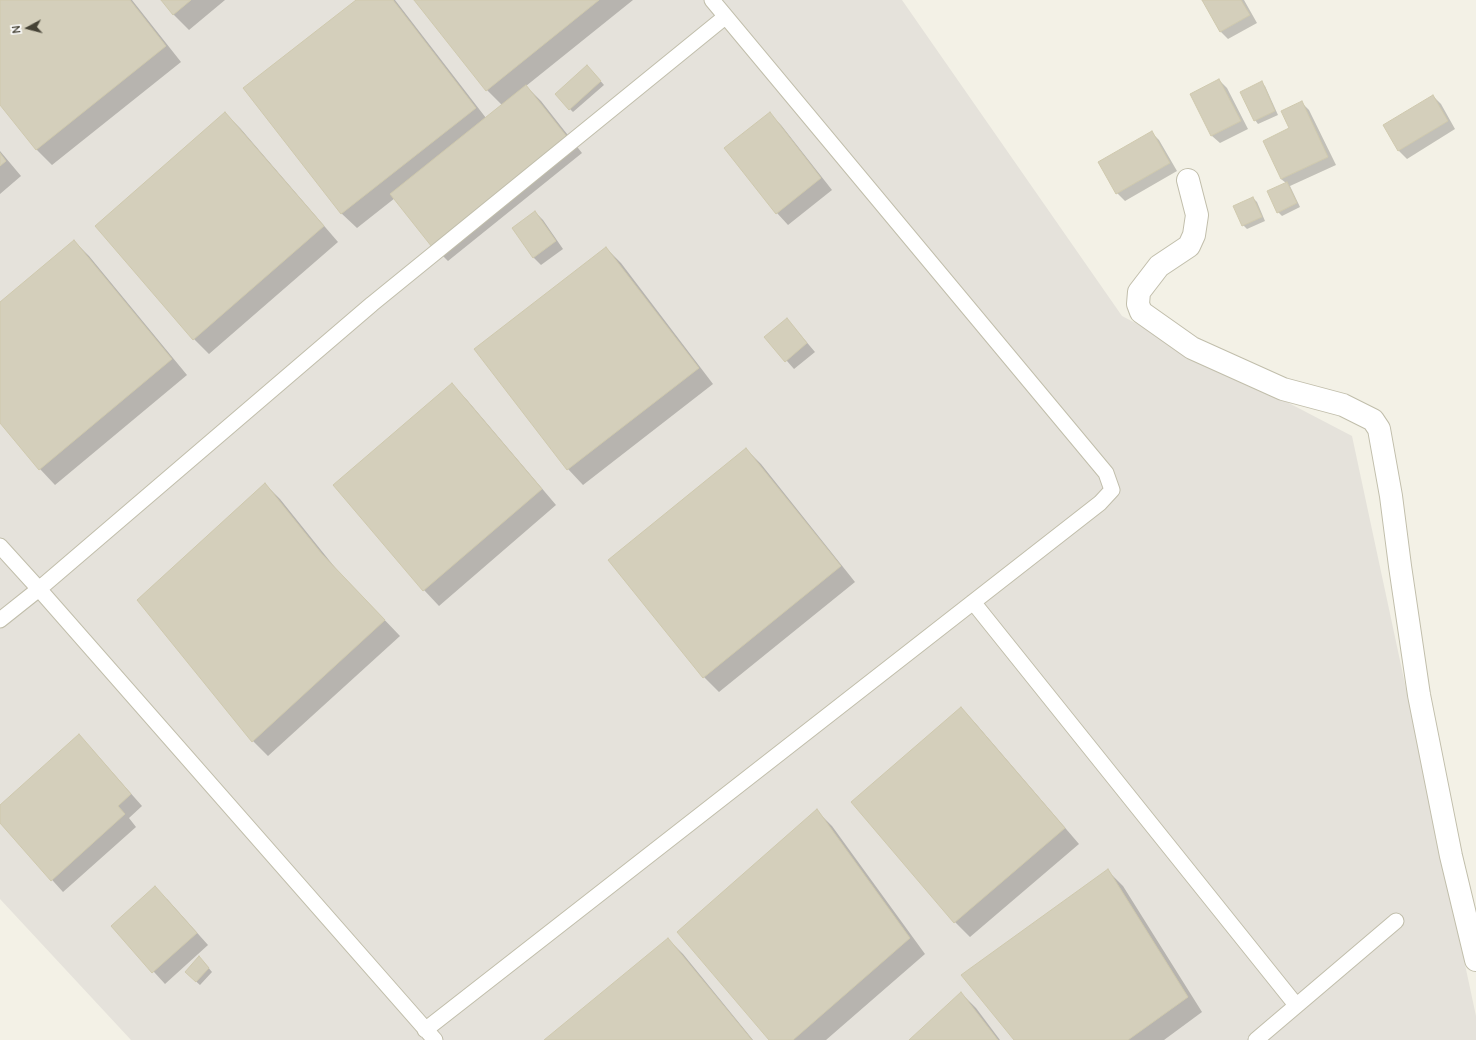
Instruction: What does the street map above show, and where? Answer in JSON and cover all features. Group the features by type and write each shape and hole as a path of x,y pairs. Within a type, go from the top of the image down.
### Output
{"street":[{"path":"1188,180 1197,215 1194,235 1189,246 1159,266 1138,292 1138,304 1141,312 1192,348 1283,389 1343,405 1373,420 1379,429 1391,496 1419,695 1451,856 1476,960"}],"lane":[{"path":"0,546 430,1035 973,602 1100,503 1112,490 1106,473 712,0"},
{"path":"0,620 39,589 372,304 725,17"},
{"path":"973,602 1296,1005"},
{"path":"1256,1040 1396,921"}],"shaded area":[{"path":"0,0 902,0 1122,316 1352,436 1476,1016 1476,1040 131,1040 0,899"}],"building":[{"path":"0,0 130,0 166,46 36,150 0,105"},
{"path":"161,0 191,0 173,15"},
{"path":"356,0 393,0 476,108 341,214 243,88"},
{"path":"414,0 599,0 486,91"},
{"path":"1202,0 1241,0 1250,15 1220,32"},
{"path":"587,65 601,81 569,110 555,94"},
{"path":"1219,79 1241,121 1211,136 1190,94"},
{"path":"1262,81 1275,111 1254,121 1240,92"},
{"path":"526,85 568,138 432,247 390,194"},
{"path":"1433,95 1448,121 1398,151 1383,125"},
{"path":"1302,101 1328,157 1281,179 1263,141 1289,128 1281,111"},
{"path":"225,112 324,226 193,340 95,226"},
{"path":"770,112 821,178 776,214 724,148"},
{"path":"1152,131 1170,163 1116,194 1098,162"},
{"path":"0,153 6,161 0,166"},
{"path":"1287,182 1297,203 1277,213 1267,191"},
{"path":"1253,197 1262,217 1242,226 1233,206"},
{"path":"535,211 556,241 533,258 512,228"},
{"path":"74,240 172,359 39,470 0,423 0,302"},
{"path":"606,247 699,368 567,470 474,349"},
{"path":"787,318 807,343 785,362 764,337"},
{"path":"452,383 542,489 423,591 333,485"},
{"path":"746,448 841,566 703,678 608,560"},
{"path":"265,483 322,554 385,620 252,742 137,600"},
{"path":"961,707 1065,828 954,923 851,802"},
{"path":"79,734 131,794 118,806 125,814 51,881 0,823 0,805"},
{"path":"817,809 910,938 793,1040 769,1040 677,932"},
{"path":"1108,869 1188,997 1128,1040 1014,1040 961,975"},
{"path":"155,886 197,933 152,973 111,926"},
{"path":"668,938 752,1040 544,1040"},
{"path":"199,956 209,968 196,982 185,972"},
{"path":"961,992 998,1040 909,1040"}]}
